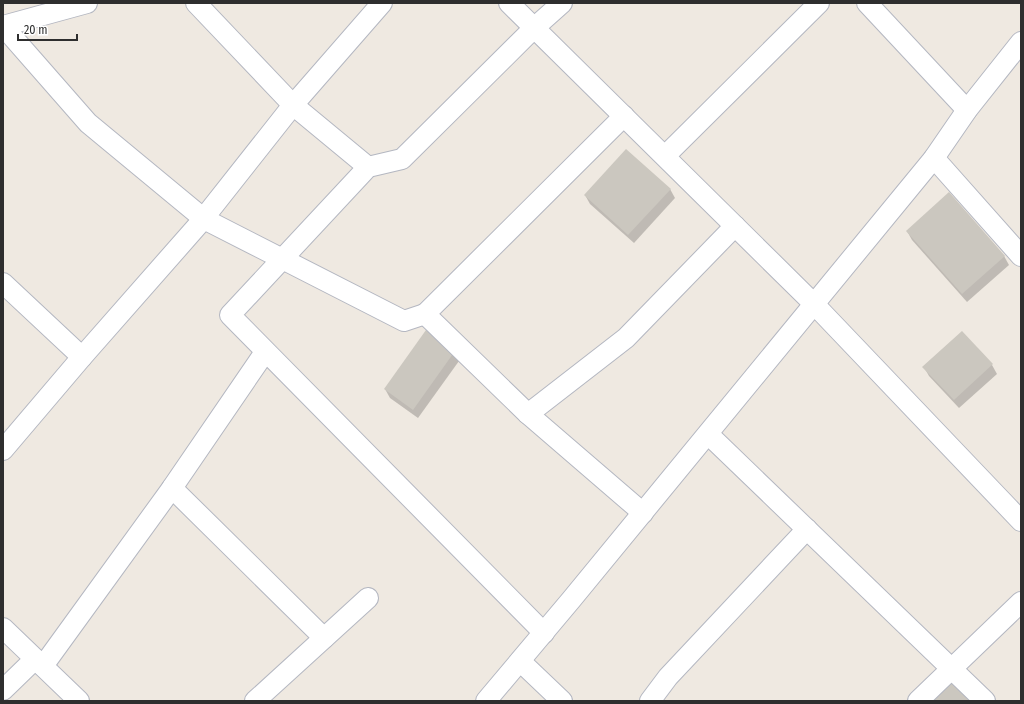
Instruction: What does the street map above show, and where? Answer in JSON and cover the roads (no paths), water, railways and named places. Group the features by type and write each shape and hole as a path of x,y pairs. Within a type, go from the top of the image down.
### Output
{"street":[{"path":"87,3 3,26 88,123 204,219 404,321 425,314 624,116"},
{"path":"196,3 293,105 368,167"},
{"path":"3,450 82,357 204,219 293,105 382,3"},
{"path":"509,3 814,304 1021,521"},
{"path":"544,633 230,316 282,258 368,167 402,159 534,28 562,3"},
{"path":"665,156 819,3"},
{"path":"867,3 967,110"},
{"path":"486,701 544,633 934,158 967,110 1021,42"},
{"path":"934,158 1021,256"},
{"path":"528,414 626,338 735,226"},
{"path":"3,284 82,357"},
{"path":"425,314 528,414 643,513"},
{"path":"3,690 39,662 172,488 265,352"},
{"path":"708,434 986,701"},
{"path":"172,488 324,638"},
{"path":"650,701 668,677 807,529"},
{"path":"255,701 368,598"},
{"path":"918,701 1021,602"},
{"path":"3,628 79,701"},
{"path":"520,661 562,701"}]}
